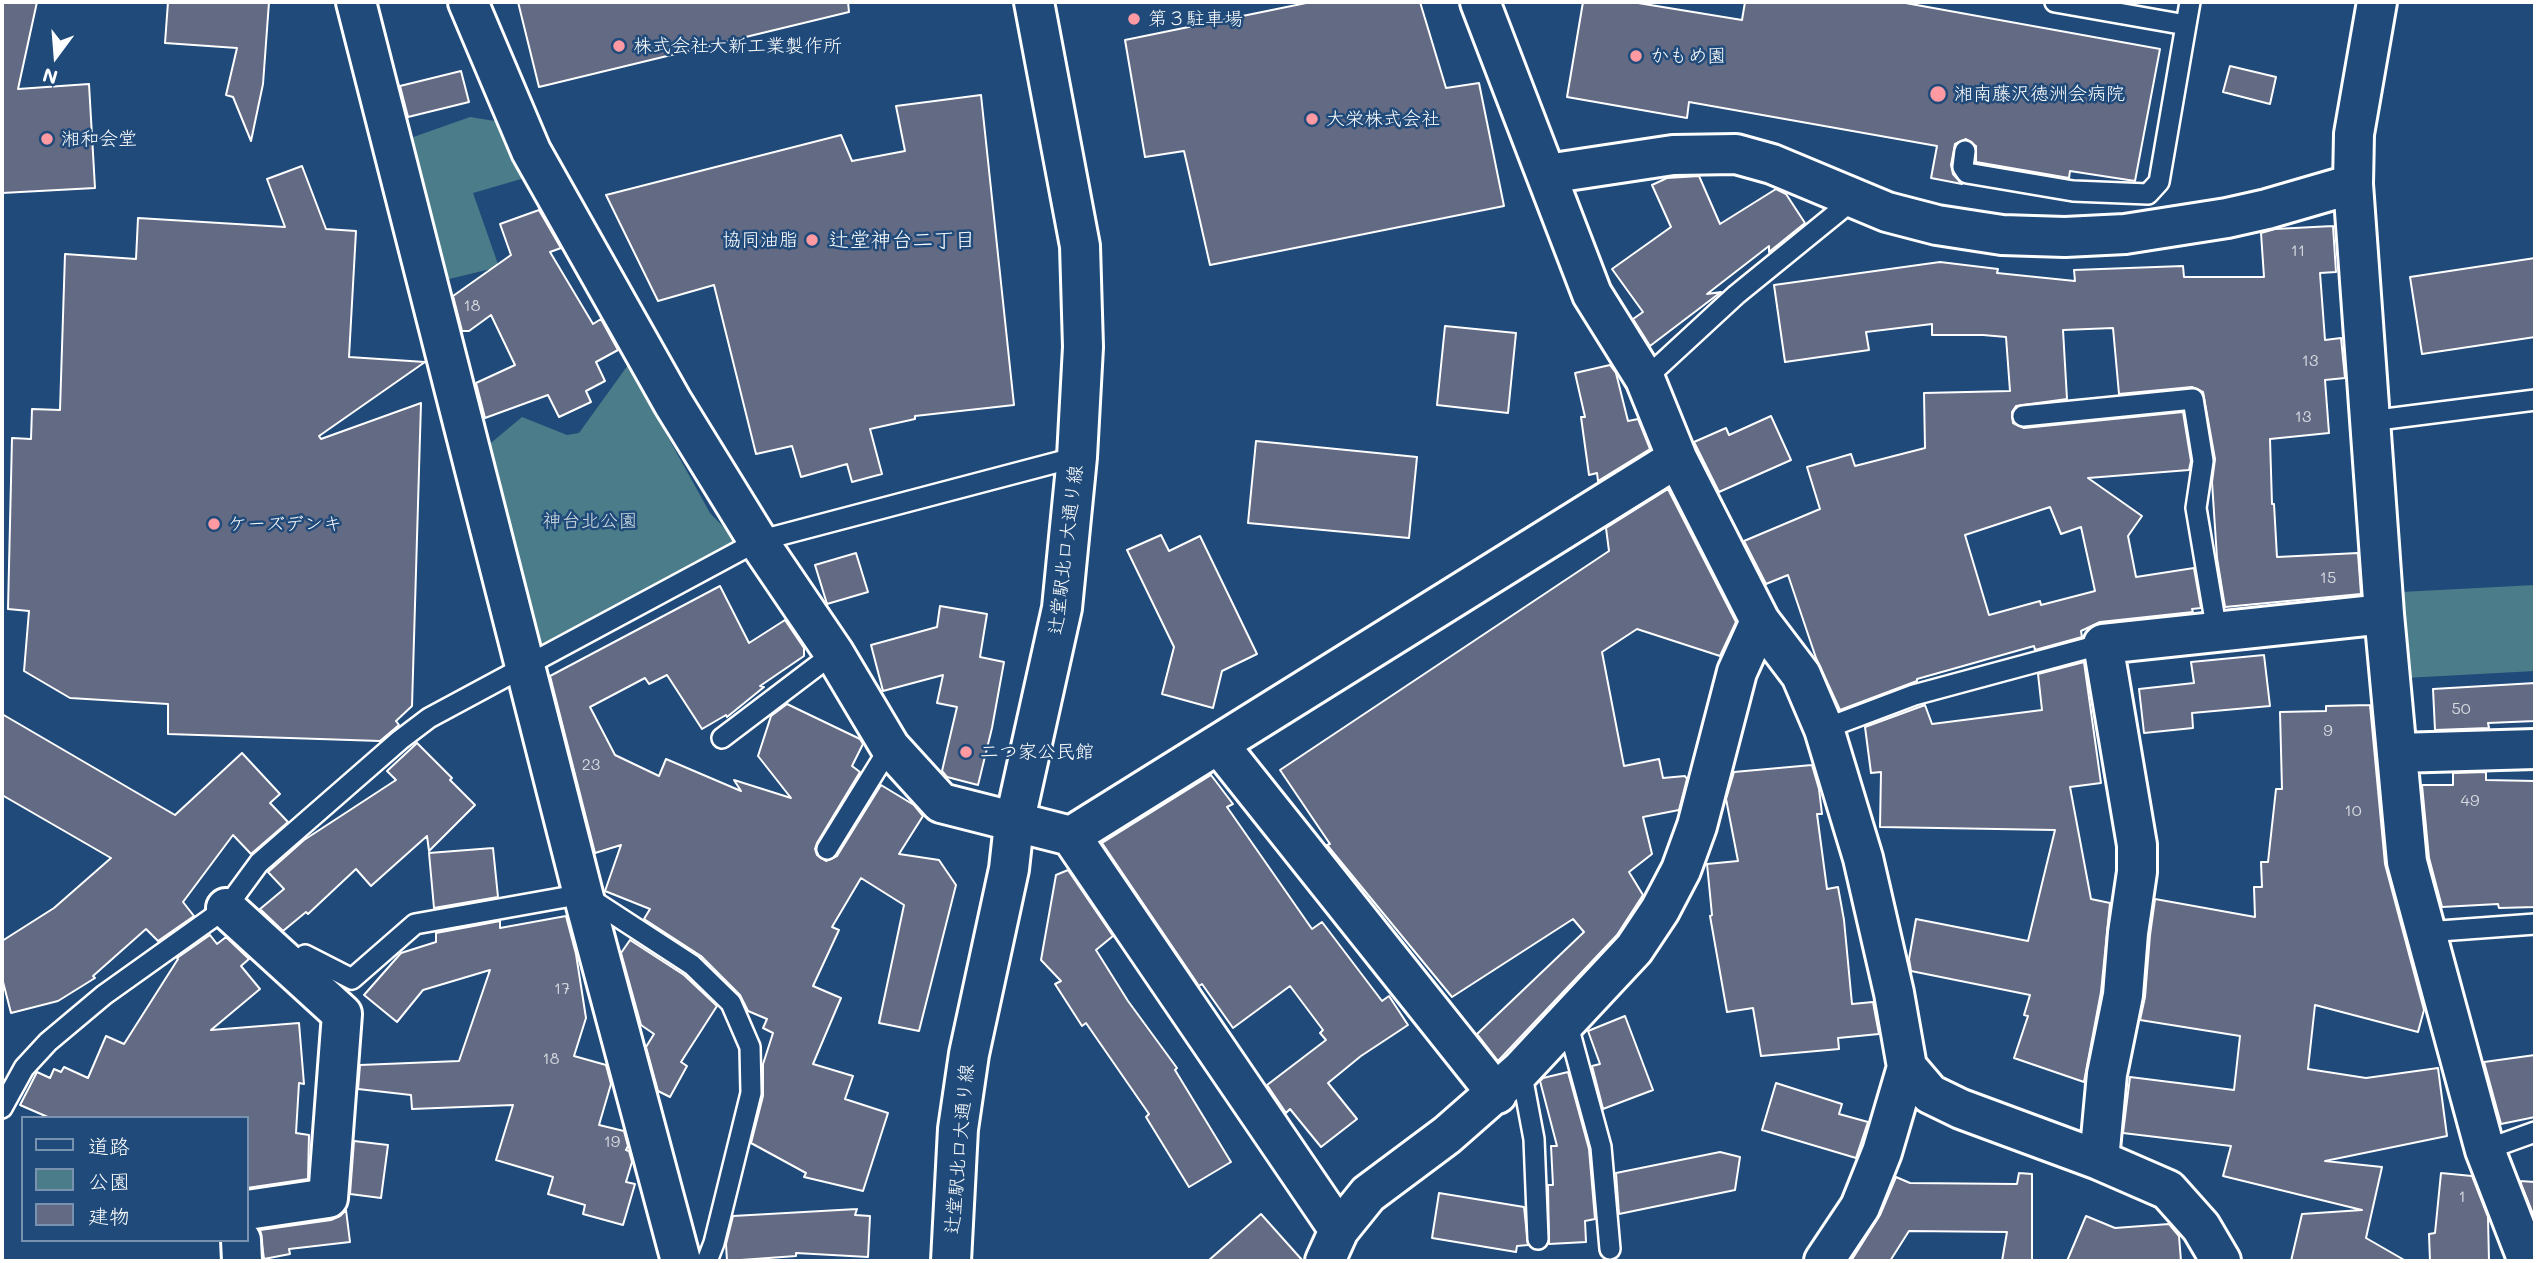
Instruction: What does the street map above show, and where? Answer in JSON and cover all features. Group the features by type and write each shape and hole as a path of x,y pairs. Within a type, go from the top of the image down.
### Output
{"street":[{"path":"356,2 524,667 681,1261"},
{"path":"468,2 531,151 673,403 758,541 834,653 890,747 941,803 1014,824 1070,836 1677,458"},
{"name":"辻堂駅北口大通り線","path":"951,1261 958,1129 969,1054 1009,869 1014,824 1062,608 1077,457 1083,347 1080,246 1034,2"},
{"path":"1480,2 1592,294 1645,379 1677,458 1760,621 1801,675 1824,729 1863,858 1894,993 1907,1067 1882,1152 1860,1207 1824,1261"},
{"path":"2377,2 2354,134 2353,184 2384,614 2407,862 2485,1150 2528,1261"},
{"path":"1548,174 1673,155 1736,154 1772,164 1887,212 1937,225 2002,235 2064,237 2125,234 2227,218 2353,184"},
{"path":"2099,1160 2107,1074 2123,995 2137,872 2137,845 2103,644 2384,614"},
{"path":"1070,836 1332,1245 1368,1194 1447,1135 1509,1082 1634,949 1660,910 1681,870 1697,826 1737,672 1760,621"},
{"path":"1219,745 1509,1082"},
{"path":"2397,753 2535,749"},
{"path":"226,908 342,1014 328,1198 248,1210"},
{"path":"1907,1067 1930,1094 2168,1190 2201,1227 2221,1261"},
{"path":"241,1242 242,1261"}],"lane":[{"path":"2054,2 2186,25"},
{"path":"1965,151 1963,167 1967,173 2073,191 2148,194 2159,182 2190,2"},
{"path":"1645,379 1736,295 1854,199"},
{"path":"2023,416 2193,399 2203,461 2196,508 2217,632"},
{"path":"2370,421 2535,400"},
{"path":"2,1108 24,1068 48,1042 104,995 226,908 259,863 400,740 453,704 758,541 1077,457"},
{"path":"1824,729 1914,695 2103,644"},
{"path":"722,738 834,653"},
{"path":"827,849 890,747"},
{"path":"293,969 305,955 352,979 415,924 583,894 692,965 732,1003 750,1047 751,1093 714,1243 707,1261"},
{"path":"2426,932 2535,924"},
{"path":"1567,1022 1601,1147 1610,1249"},
{"path":"1509,1082 1534,1139 1538,1239"},
{"path":"2485,1150 2535,1132"}],"green space":[{"path":"470,117 495,121 528,177 473,193 499,267 445,280 405,140"},
{"name":"神台北公園","path":"628,365 710,513 732,536 732,546 542,644 527,639 480,452 522,417 567,435 579,433"},
{"path":"2535,585 2535,671 2405,678 2401,592"}],"building":[{"name":"湘和会堂","path":"2,2 37,2 18,89 89,84 95,188 2,193"},
{"path":"168,2 269,2 263,84 251,141 233,97 226,95 237,48 165,43"},
{"name":"株式会社大新工業製作所","path":"518,2 848,2 849,12 539,87"},
{"name":"大栄株式会社","path":"1311,2 1420,2 1446,88 1479,83 1504,206 1210,265 1184,151 1145,157 1125,40"},
{"path":"1583,2 1632,2 1742,20 1745,2 1900,2 2160,49 2135,181 2070,171 2069,178 1976,162 1976,146 1966,139 1955,144 1951,165 1953,174 1962,184 1931,178 1937,146 1689,102 1687,118 1567,97"},
{"path":"2230,66 2276,77 2270,104 2223,92"},
{"path":"461,71 469,102 408,117 400,86"},
{"name":"協同油脂","path":"981,95 1014,405 915,416 915,419 870,429 882,474 852,482 847,464 801,477 792,446 756,454 714,285 658,301 606,195 841,135 852,161 905,151 896,106"},
{"name":"ケーズデンキ","path":"302,166 326,229 356,231 349,357 425,362 319,436 321,439 421,403 412,706 396,721 399,725 380,741 168,734 168,704 70,698 24,671 29,611 8,609 12,438 31,439 32,409 60,410 65,254 136,259 138,218 285,227 267,179"},
{"path":"1699,176 1720,224 1776,189 1786,194 1805,223 1769,252 1769,246 1707,294 1721,292 1650,346 1633,319 1643,312 1612,269 1671,227 1652,185 1667,178"},
{"path":"539,210 561,248 550,252 593,324 601,319 618,350 596,362 605,381 586,391 591,402 559,417 548,395 485,418 476,383 515,365 491,315 469,331 462,331 453,296 511,255 500,224"},
{"path":"2333,226 2336,272 2320,273 2325,340 2341,338 2345,378 2325,380 2329,433 2270,439 2277,557 2358,553 2361,594 2225,607 2217,558 2212,482 2215,459 2203,392 2192,387 2119,394 2113,328 2063,330 2067,399 2016,406 2012,412 2013,423 2024,428 2183,412 2191,461 2189,470 2088,478 2142,516 2128,536 2136,577 2194,568 2201,608 2192,609 2193,612 2100,622 2081,631 2082,637 2035,650 2034,646 1917,679 1840,710 1816,658 1788,575 1766,584 1744,541 1820,509 1807,467 1851,454 1855,466 1925,448 1924,393 2010,391 2006,337 1932,335 1932,324 1866,332 1869,350 1785,362 1774,285 1940,262 1998,269 1997,273 2075,281 2074,270 2183,266 2184,277 2264,277 2261,233 2275,229","holes":["2050,507 2061,534 2081,527 2095,591 2041,605 2040,601 1989,615 1965,535"]},
{"path":"2535,258 2535,337 2422,354 2410,277"},
{"path":"1445,326 1516,333 1508,413 1437,405"},
{"path":"1610,365 1616,373 1628,421 1638,419 1650,449 1598,481 1597,473 1589,475 1581,417 1585,417 1575,373"},
{"path":"1771,416 1791,460 1719,492 1694,442 1726,428 1729,435"},
{"path":"1256,441 1417,457 1409,538 1248,523"},
{"path":"1668,489 1736,622 1720,656 1637,629 1602,652 1624,766 1659,759 1663,778 1685,776 1687,779 1679,810 1643,817 1652,854 1629,872 1643,895 1617,935 1498,1061 1477,1034 1584,932 1573,919 1452,997 1327,845 1330,844 1280,770 1609,551 1606,528"},
{"path":"1161,535 1169,551 1200,536 1257,654 1222,671 1213,708 1162,694 1174,647 1127,550"},
{"path":"856,553 868,592 827,604 815,565"},
{"path":"720,586 749,643 785,620 804,648 804,656 760,686 764,687 727,717 726,715 702,729 667,675 649,684 645,678 590,707 615,755 659,776 666,759 741,791 734,780 791,798 758,756 771,716 787,704 860,739 863,744 852,766 860,772 817,843 817,855 826,861 837,856 881,785 914,805 923,816 899,854 939,860 956,885 919,1031 879,1023 904,905 861,878 832,927 839,930 813,986 841,998 813,1064 853,1076 845,1099 888,1113 863,1191 804,1177 806,1173 751,1143 763,1096 763,1064 773,1033 763,1028 767,1019 748,1011 740,995 701,956 644,919 650,909 605,891 621,845 595,853 550,676"},
{"path":"940,606 987,614 980,657 1004,662 978,785 947,777 942,771 957,707 937,703 943,675 883,691 871,645 937,627"},
{"path":"2264,655 2270,706 2192,713 2193,728 2144,733 2139,689 2194,683 2191,662"},
{"path":"2084,662 2101,783 2070,787 2091,899 2110,903 2101,992 2084,1082 2014,1058 2028,1016 2024,1015 2030,995 1911,971 1909,959 1916,919 2028,941 2055,830 1880,827 1881,772 1871,773 1865,727 1925,705 1932,724 2042,710 2038,674"},
{"path":"2535,683 2535,721 2488,723 2489,728 2435,730 2433,689"},
{"path":"2370,705 2385,864 2424,1010 2418,1032 2315,1005 2308,1069 2366,1078 2438,1068 2447,1136 2325,1161 2382,1167 2366,1238 2406,1261 2291,1261 2302,1214 2362,1210 2223,1176 2231,1146 2123,1133 2130,1077 2234,1090 2240,1036 2140,1020 2145,997 2155,899 2255,917 2254,887 2262,887 2261,862 2268,862 2276,789 2282,789 2280,712 2326,711 2326,706"},
{"path":"2,714 175,815 242,753 280,794 270,803 288,822 251,854 233,835 183,902 194,916 158,941 146,929 93,976 95,978 58,1001 11,1013 2,978 2,941 54,908 111,858 2,795"},
{"path":"417,743 475,805 429,851 427,836 371,886 356,869 308,914 306,912 283,931 260,909 284,889 268,872 304,840 396,780 387,771"},
{"path":"1812,765 1819,789 1822,814 1817,814 1827,889 1838,887 1844,920 1852,1004 1873,1002 1879,1034 1838,1038 1839,1049 1761,1056 1753,1008 1727,1012 1710,916 1707,864 1738,861 1726,799 1734,772"},
{"path":"2486,772 2486,780 2535,781 2535,907 2499,908 2498,904 2442,907 2429,858 2422,785 2453,785 2453,773"},
{"path":"1211,775 1233,804 1227,807 1312,929 1322,922 1382,1001 1389,996 1408,1025 1361,1056 1328,1083 1357,1119 1321,1147 1290,1109 1286,1113 1267,1085 1326,1040 1320,1033 1323,1030 1290,986 1233,1028 1202,984 1199,986 1102,843"},
{"path":"493,848 498,897 434,908 429,853"},
{"path":"1068,870 1113,936 1096,950 1128,1001 1177,1068 1175,1070 1231,1162 1189,1187 1146,1117 1149,1114 1086,1023 1082,1026 1055,984 1061,981 1041,960 1056,875"},
{"path":"566,916 576,954 586,1018 574,1056 606,1065 611,1084 599,1125 624,1131 628,1146 626,1150 629,1151 632,1162 626,1182 635,1184 623,1225 583,1214 585,1205 548,1194 553,1177 496,1160 513,1105 412,1109 411,1095 358,1089 360,1065 459,1061 490,970 423,990 397,1022 364,995 401,953 436,942 436,933 500,921 500,928"},
{"path":"210,935 217,944 226,937 249,959 241,966 260,989 211,1030 299,1023 304,1084 299,1083 296,1133 309,1135 308,1179 248,1188 248,1116 45,1116 20,1105 37,1072 50,1078 54,1069 61,1072 64,1067 88,1078 106,1036 124,1044 177,958"},
{"path":"630,940 684,975 717,1006 681,1062 687,1066 670,1097 658,1091 646,1047 654,1034 641,1025 621,953"},
{"path":"1625,1016 1653,1090 1603,1109 1592,1066 1600,1064 1588,1031"},
{"path":"2535,1055 2535,1117 2501,1124 2484,1062"},
{"path":"1568,1072 1589,1149 1595,1219 1585,1221 1586,1242 1549,1244 1548,1185 1553,1185 1551,1146 1557,1146 1540,1081"},
{"path":"1776,1083 1842,1104 1839,1114 1868,1122 1856,1158 1762,1130"},
{"path":"354,1141 388,1145 381,1198 350,1194"},
{"path":"1720,1152 1740,1157 1735,1190 1619,1214 1616,1173"},
{"path":"2019,1173 2032,1174 2032,1261 2002,1261 2007,1232 1909,1231 1890,1261 1851,1261 1880,1215 1896,1177 1910,1183 2017,1184"},
{"path":"2441,1173 2472,1176 2488,1217 2489,1261 2430,1261 2429,1234 2435,1233"},
{"path":"2520,1181 2535,1182 2535,1214 2533,1214"},
{"path":"1439,1193 1524,1207 1528,1245 1517,1246 1516,1252 1432,1238"},
{"path":"857,1209 855,1215 870,1216 868,1257 796,1253 796,1256 727,1261 726,1244 733,1216"},
{"path":"346,1210 350,1242 289,1249 290,1254 264,1259 260,1230 331,1220"},
{"path":"1261,1214 1303,1261 1208,1261"},
{"path":"2086,1216 2115,1228 2169,1224 2179,1236 2181,1261 2067,1261"}],"place":[{"name":"第３駐車場","path":"1134,19"},
{"name":"株式会社大新工業製作所","path":"619,46"},
{"name":"かもめ園","path":"1636,56"},
{"name":"湘南藤沢徳洲会病院","path":"1938,94"},
{"name":"大栄株式会社","path":"1312,119"},
{"name":"湘和会堂","path":"47,139"},
{"name":"協同油脂","path":"812,240"},
{"name":"ケーズデンキ","path":"214,524"},
{"name":"二つ家公民館","path":"966,752"}],"district":[{"name":"辻堂神台二丁目","path":"902,241"}]}
